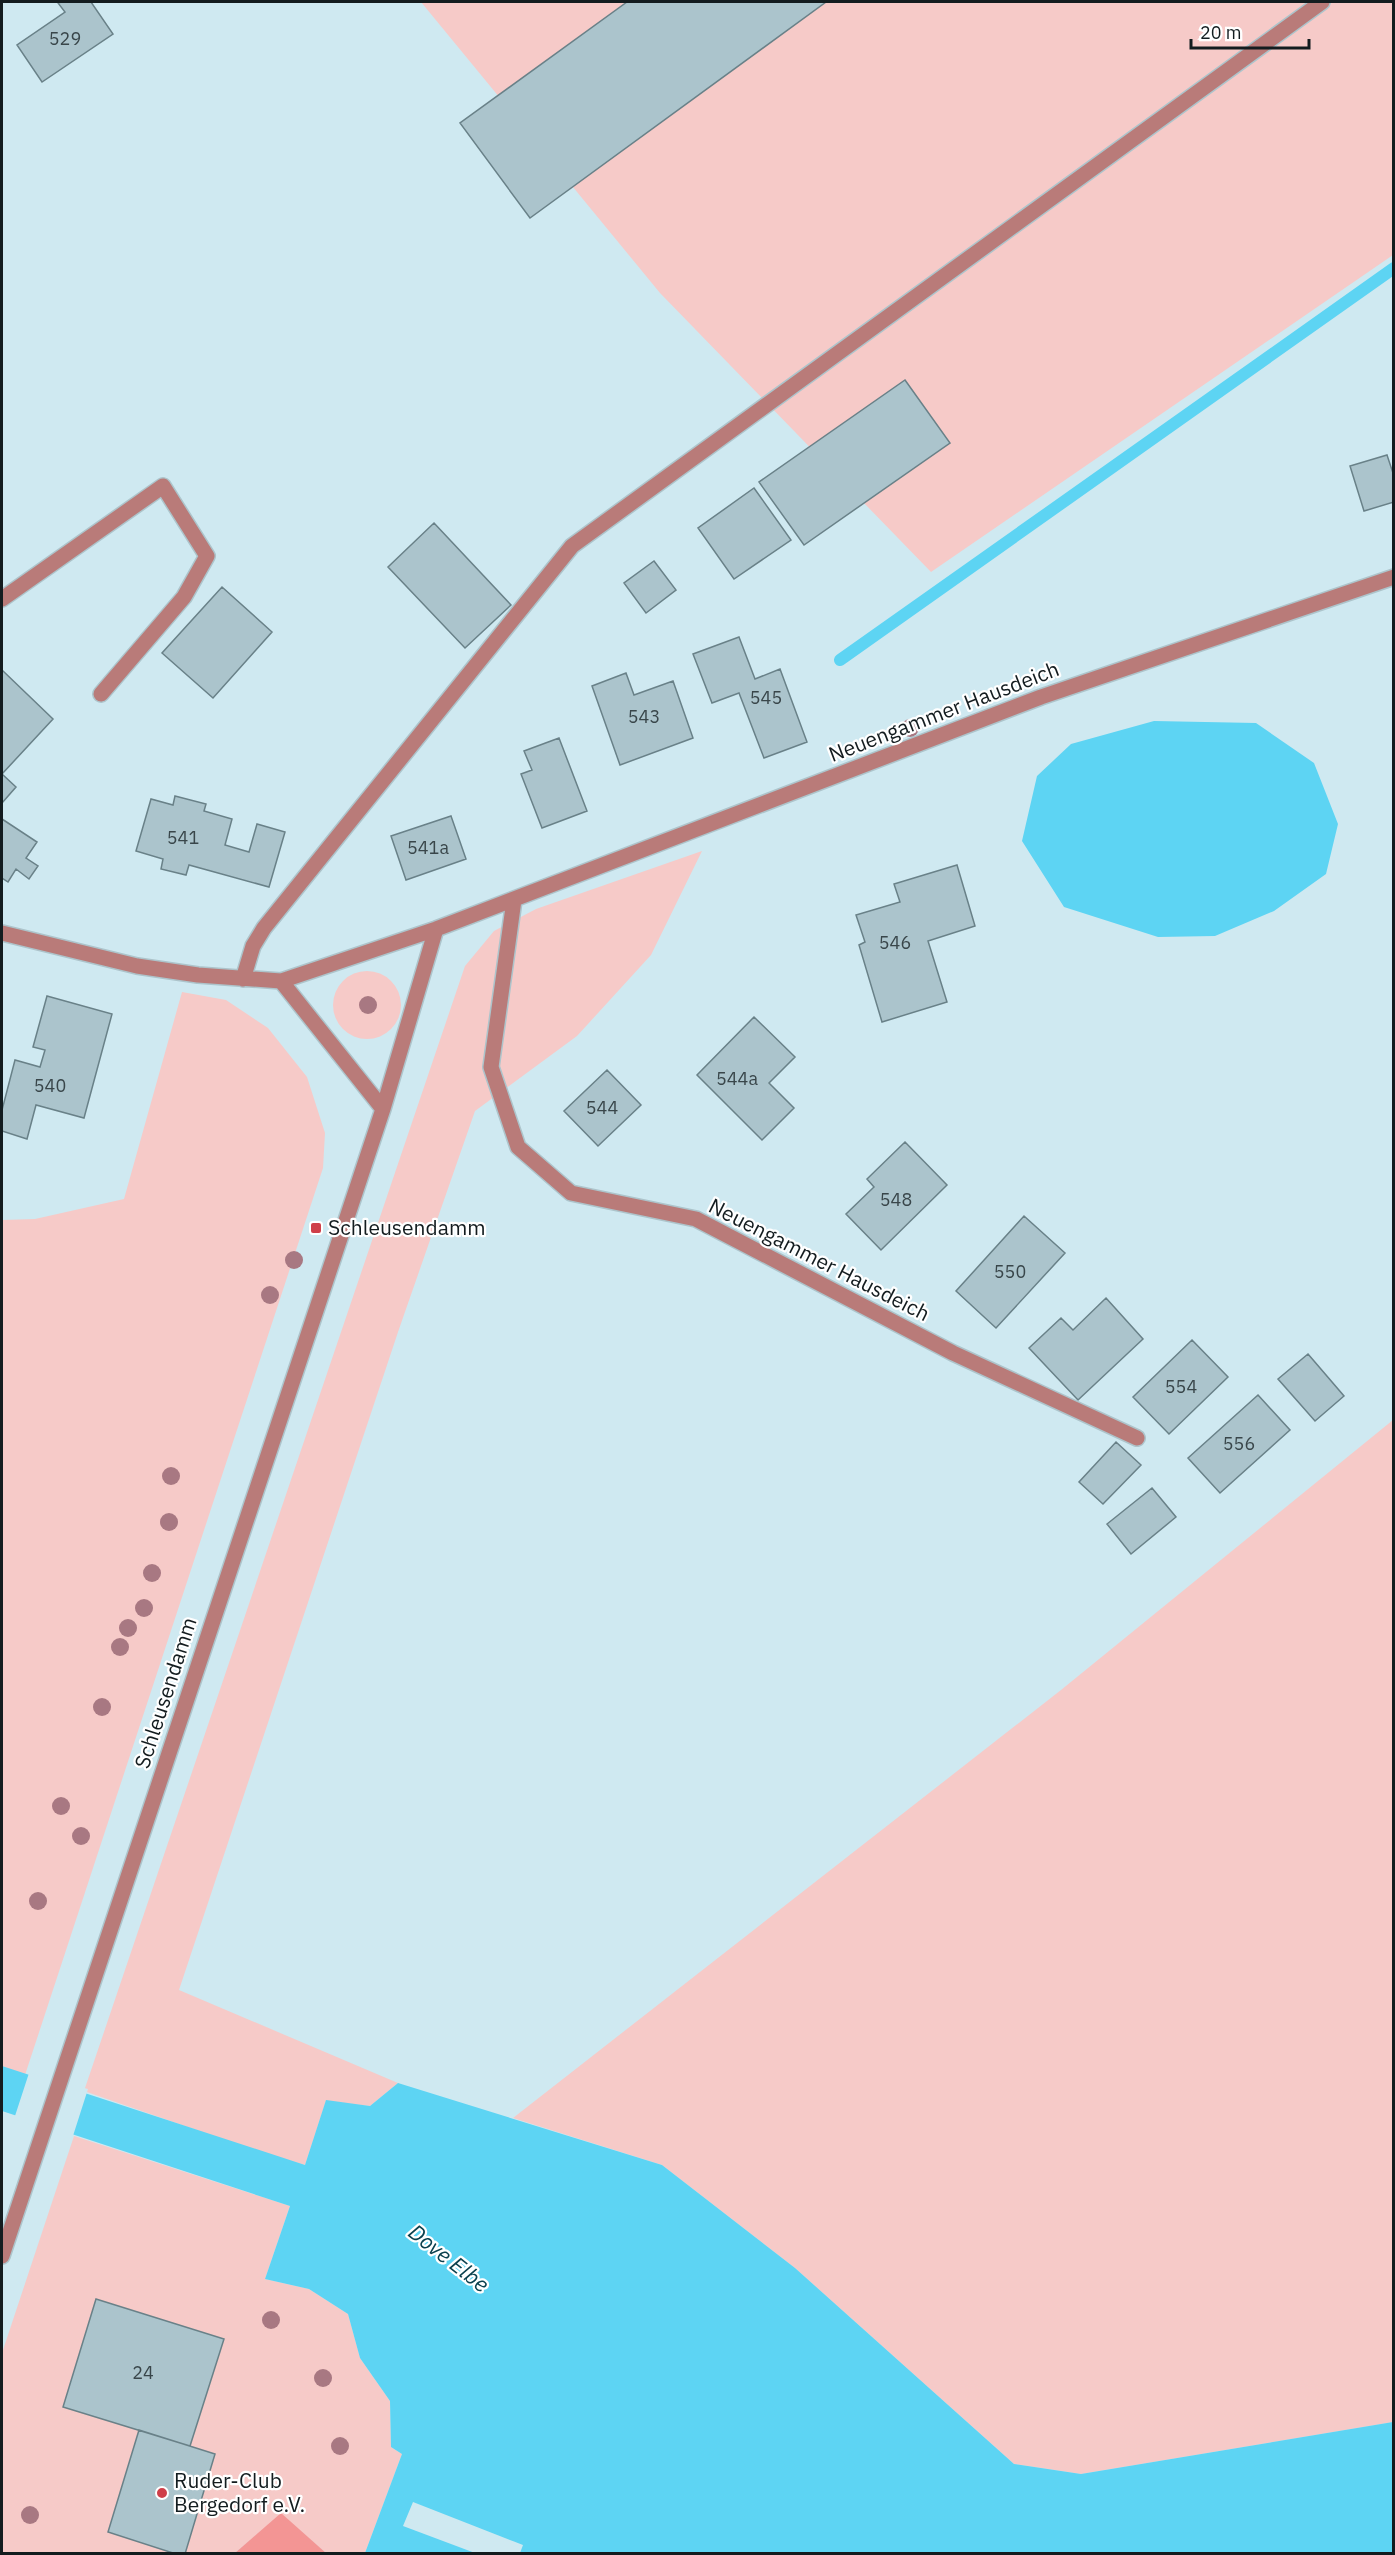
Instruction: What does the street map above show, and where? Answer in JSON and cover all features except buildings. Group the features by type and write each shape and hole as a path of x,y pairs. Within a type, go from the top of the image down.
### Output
{"street":[{"path":"243,979 253,946 264,928 572,546 1322,2"},
{"path":"2,599 163,486 207,556 184,597 101,694"},
{"name":"Neuengammer Hausdeich","path":"2,933 137,966 198,975 281,981 514,900 1041,696 1394,578"},
{"name":"Neuengammer Hausdeich","path":"514,900 491,1066 518,1147 571,1193 696,1219 953,1353 1137,1438"},
{"name":"Schleusendamm","path":"2,2256 383,1109 436,929"},
{"path":"281,981 383,1109"}],"shaded area":[{"path":"421,2 1393,2 1393,255 931,572 660,293"},
{"path":"702,851 651,955 577,1036 475,1111 398,1332 179,1990 398,2083 370,2106 326,2101 305,2165 254,2150 84,2091 465,966 494,931 536,909"},
{"path":"360,971 374,971 386,976 396,986 401,1005 396,1024 386,1034 374,1039 360,1039 348,1034 338,1024 333,1012 333,998 338,986 348,976"},
{"path":"182,992 226,1000 268,1028 307,1077 325,1133 323,1168 25,2075 2,2066 2,1220 35,1219 124,1199"},
{"path":"1393,1420 1393,2422 1081,2474 1014,2464 795,2268 662,2165 513,2118 1061,1690"},
{"path":"74,2136 290,2206 265,2279 309,2289 348,2314 360,2358 390,2401 391,2447 402,2454 365,2553 326,2553 281,2514 235,2553 2,2554 2,2353"},
{"path":"281,2513 326,2553 235,2553"}],"water":[{"path":"1154,721 1256,723 1314,763 1338,824 1326,874 1274,911 1215,936 1158,937 1064,907 1022,841 1037,776 1071,744"},
{"name":"Dove Elbe","path":"2,2066 305,2165 326,2100 370,2106 398,2083 662,2165 795,2268 1014,2464 1081,2474 1393,2422 1393,2553 365,2553 402,2454 391,2447 390,2401 360,2358 348,2314 309,2289 265,2279 290,2206 2,2111"}],"pier":[{"path":"29,2073 88,2089 72,2139 14,2119"},
{"path":"413,2502 523,2545 520,2553 475,2553 403,2526"}],"waterway":[{"path":"840,660 1394,268"}],"place":[{"name":"Schleusendamm","path":"316,1228"},
{"name":"Ruder-Club Bergedorf e.V.","path":"162,2493"}]}
